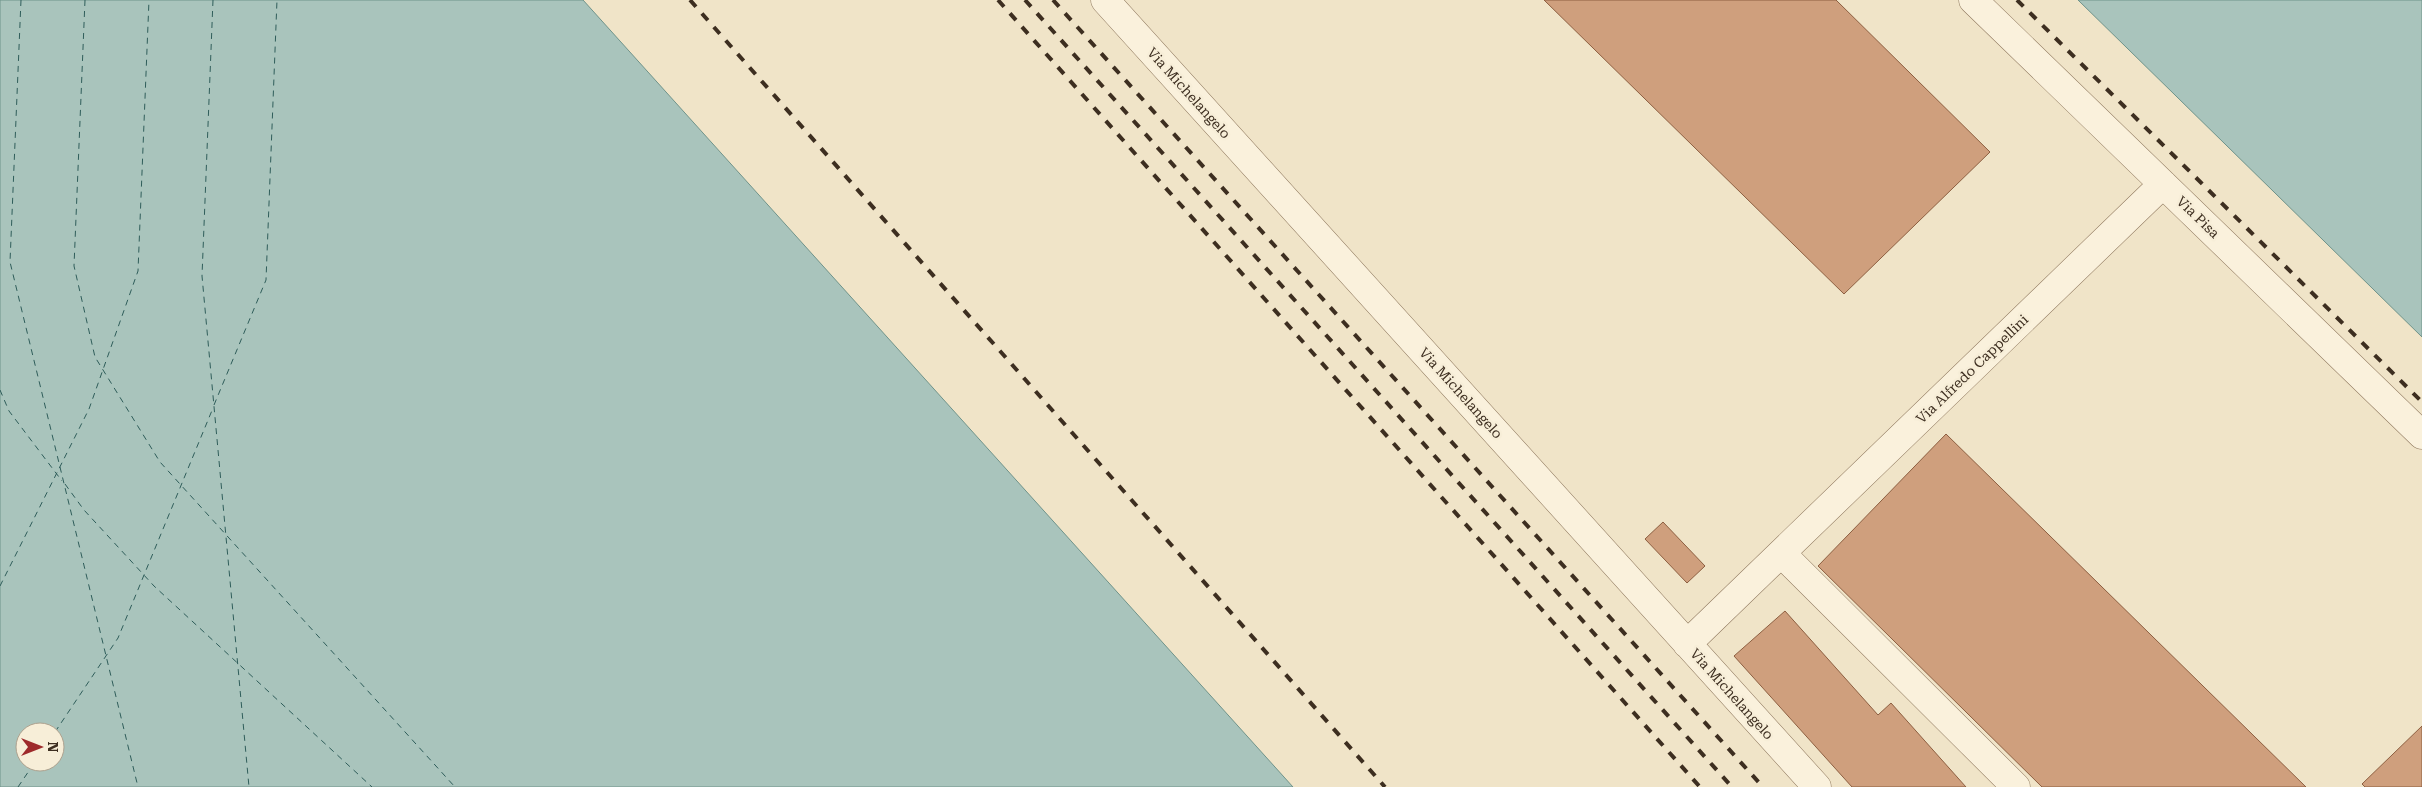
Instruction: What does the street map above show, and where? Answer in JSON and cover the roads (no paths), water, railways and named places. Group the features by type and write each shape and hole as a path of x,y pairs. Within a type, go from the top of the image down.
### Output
{"lane":[{"name":"Via Michelangelo","path":"1105,0 1816,787"},
{"name":"Via Pisa","path":"1973,0 2422,435"},
{"name":"Via Alfredo Cappellini","path":"1687,644 2163,184"},
{"path":"1782,554 2016,787"}],"water":[{"path":"0,0 583,0 1293,787 0,787"},
{"path":"2078,0 2422,0 2422,337"}],"railway":[{"path":"690,0 1385,787"},
{"path":"998,0 1700,787"},
{"path":"1025,0 1732,787"},
{"path":"1053,0 1763,787"},
{"path":"2017,0 2422,402"}]}
